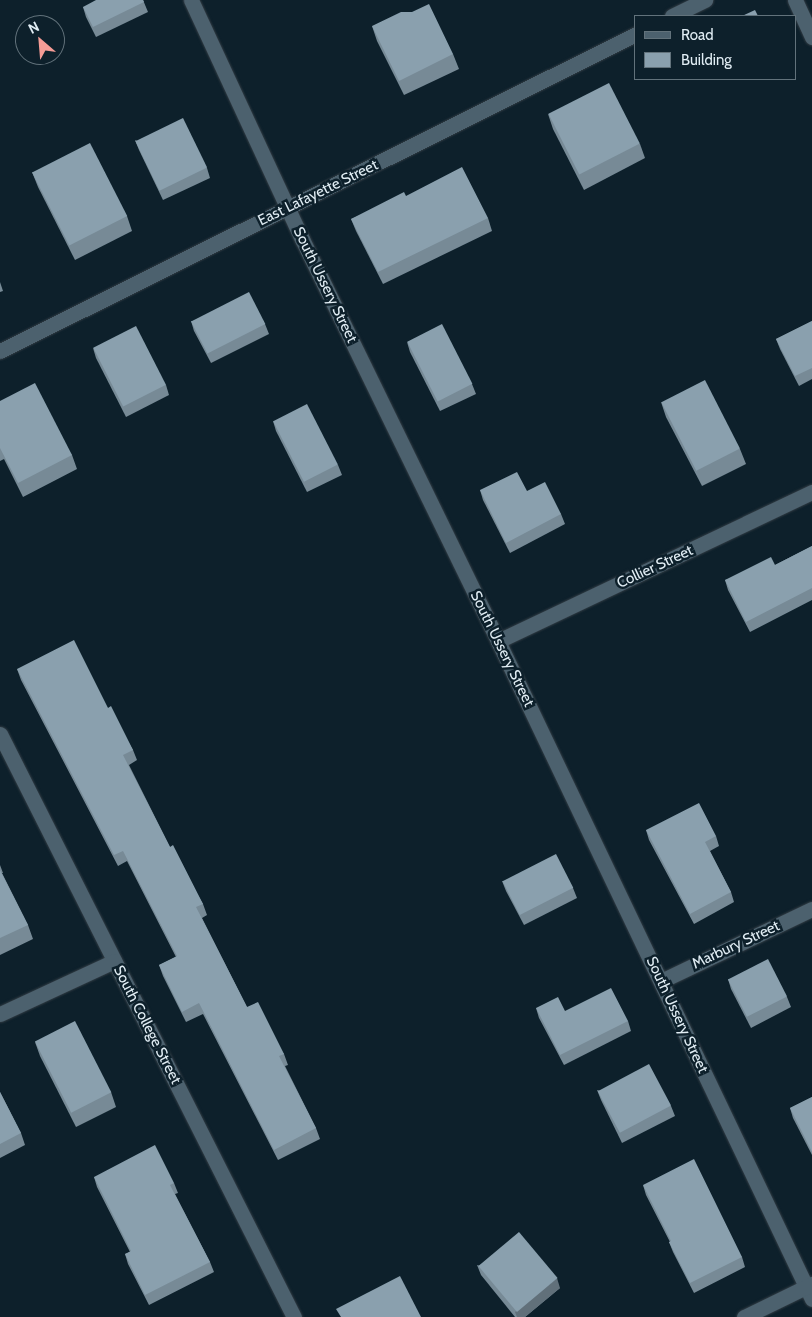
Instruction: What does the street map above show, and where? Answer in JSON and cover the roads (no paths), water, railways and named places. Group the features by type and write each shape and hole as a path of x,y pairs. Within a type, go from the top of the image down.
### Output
{"street":[{"name":"South Ussery Street","path":"191,0 288,208 810,1290"},
{"path":"674,15 705,0"},
{"path":"795,0 812,37"},
{"name":"East Lafayette Street","path":"0,350 634,35"},
{"name":"Collier Street","path":"498,641 812,492"},
{"name":"South College Street","path":"0,734 294,1317"},
{"name":"Marbury Street","path":"660,981 812,909"},
{"path":"0,1014 114,961"},
{"path":"744,1317 810,1290"}]}
